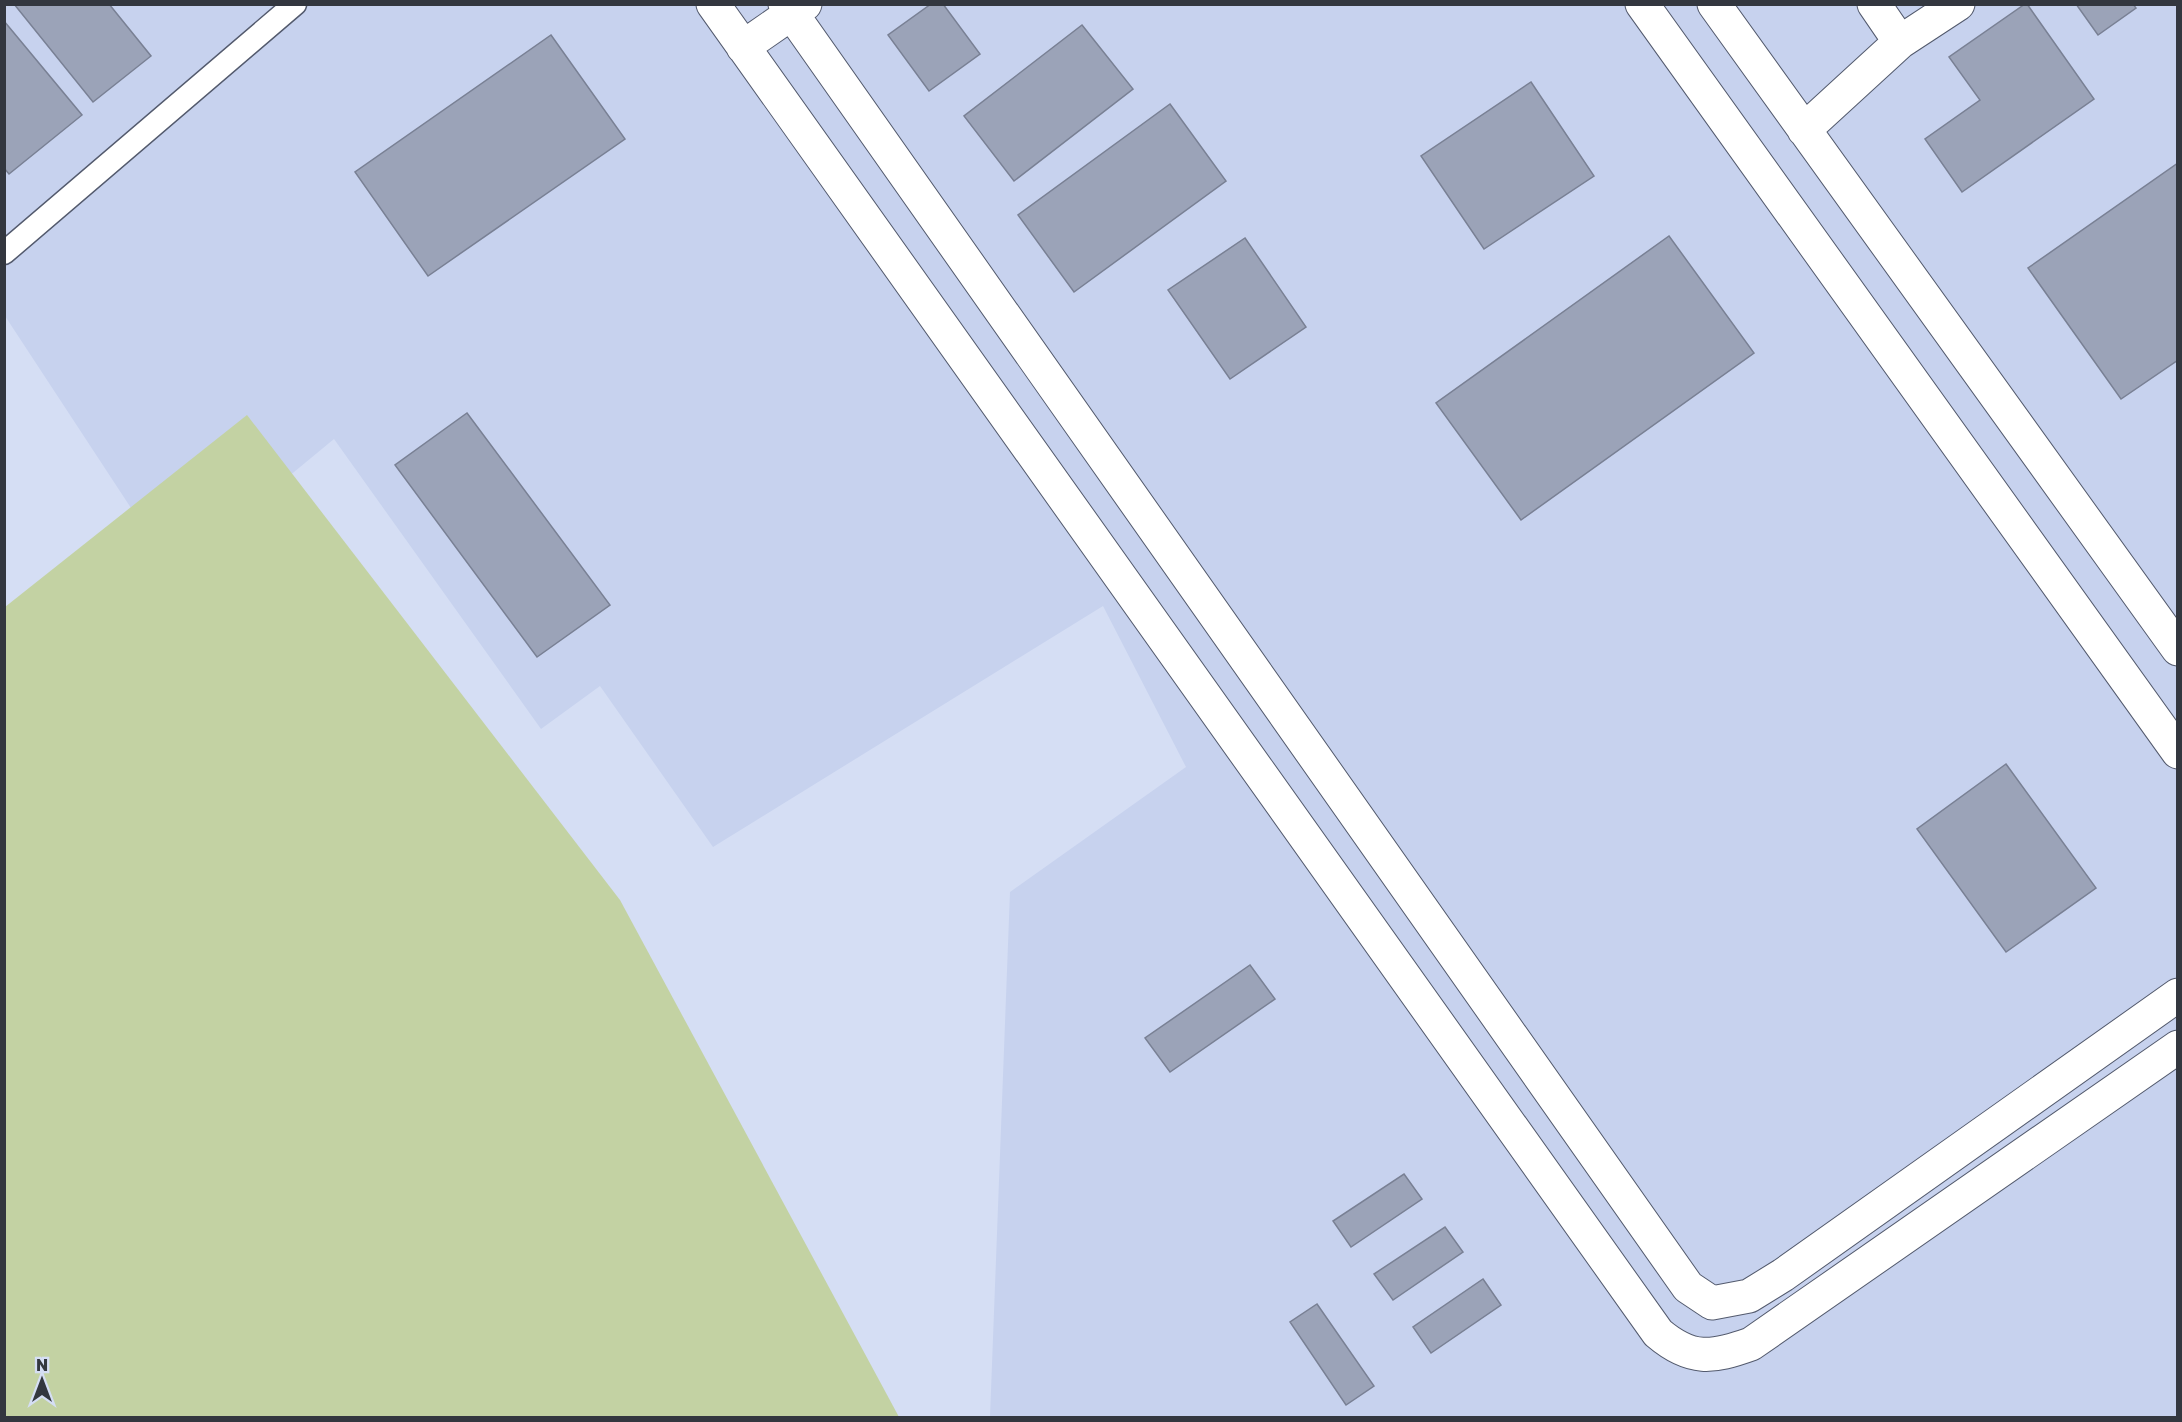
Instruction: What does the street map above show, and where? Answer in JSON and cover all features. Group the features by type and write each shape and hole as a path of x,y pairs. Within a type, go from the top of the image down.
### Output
{"street":[{"path":"1642,4 2178,752"},
{"path":"1714,4 2178,650"},
{"path":"1874,4 1900,42"},
{"path":"1804,130 1900,42 1959,4"},
{"path":"719,6 743,47 1658,1333 1676,1348 1699,1355 1721,1355 1751,1344 2178,1047"},
{"path":"743,47 794,8 1688,1287 1712,1303 1749,1296 1784,1275 2178,995"},
{"path":"1699,1355 1712,1303"}],"lane":[{"path":"4,253 295,4"}],"shaded area":[{"path":"4,5 2177,5 2177,1417 990,1417 1010,892 1186,767 1103,606 713,847 600,686 541,729 334,439 173,572 5,316"}],"green space":[{"path":"247,415 620,900 899,1417 5,1417 5,607"}],"building":[{"path":"14,4 109,4 151,56 93,102"},
{"path":"931,4 943,4 980,54 929,91 888,35"},
{"path":"2025,4 2094,99 1962,192 1925,139 1980,100 1949,57"},
{"path":"2076,4 2133,4 2136,8 2098,35"},
{"path":"4,21 82,115 9,174 4,168"},
{"path":"1082,25 1133,89 1014,181 964,116"},
{"path":"551,35 625,139 428,276 355,172"},
{"path":"1531,82 1594,176 1484,249 1421,156"},
{"path":"1170,104 1226,181 1074,292 1018,215"},
{"path":"2178,163 2178,360 2121,399 2028,268"},
{"path":"1669,236 1754,353 1521,520 1436,403"},
{"path":"1245,238 1306,327 1230,379 1168,290"},
{"path":"467,413 610,605 537,657 395,465"},
{"path":"2006,764 2096,888 2006,952 1917,829"},
{"path":"1250,965 1275,999 1170,1072 1145,1038"},
{"path":"1404,1174 1422,1199 1351,1247 1333,1221"},
{"path":"1445,1227 1463,1252 1393,1300 1374,1274"},
{"path":"1483,1279 1501,1305 1431,1353 1413,1327"},
{"path":"1317,1304 1374,1386 1346,1405 1290,1322"}]}
